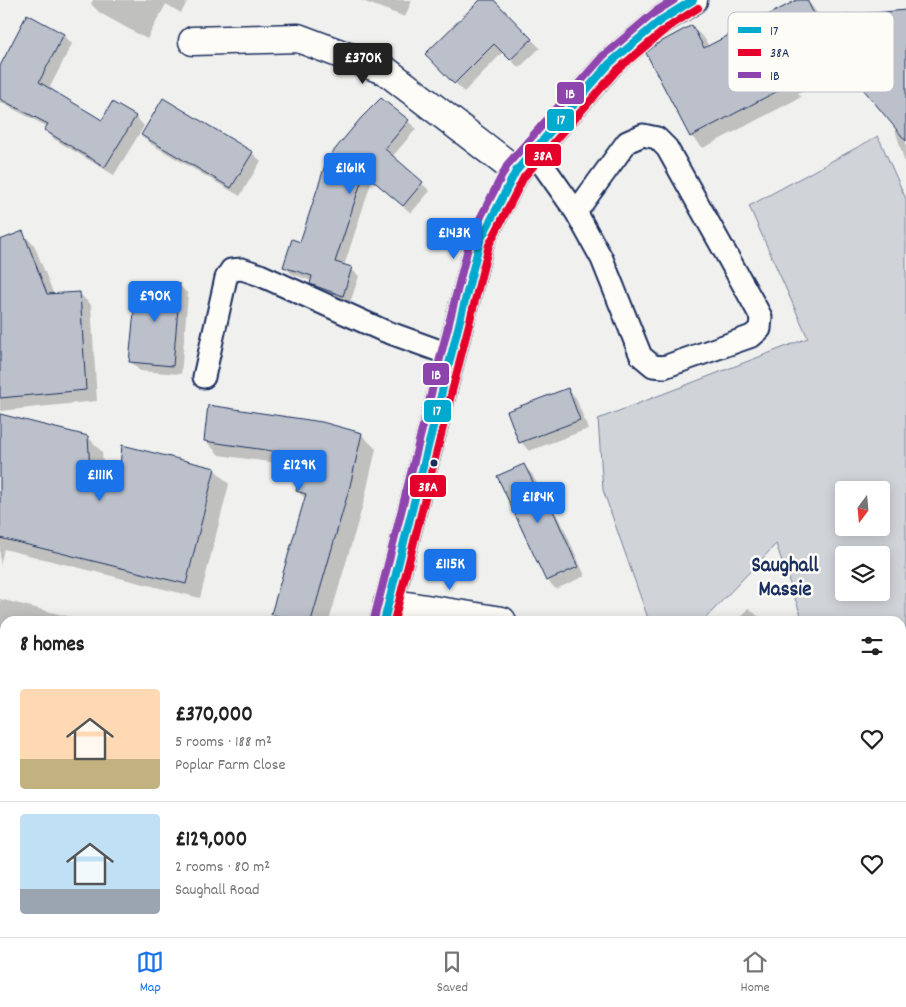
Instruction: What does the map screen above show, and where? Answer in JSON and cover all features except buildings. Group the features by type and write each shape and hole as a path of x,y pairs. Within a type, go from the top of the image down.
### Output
{"street":[{"path":"438,616 386,612 480,241 525,161 610,63 661,20 693,0"},
{"path":"193,41 298,38 386,71 525,161"}],"lane":[{"path":"525,161 576,212 602,259 641,356 653,366 664,367 752,336 760,329 761,317 754,304 667,148 657,138 643,135 627,142 576,212"},
{"path":"204,377 226,278 231,270 242,270 260,275 382,330 452,355"}],"shaded area":[{"path":"878,136 906,199 906,616 801,616 776,544 708,616 647,616 603,490 598,419 808,338 749,206"}],"transit line":[{"name":"1B","path":"375,616 471,236 508,164 603,56 655,12 674,0"},
{"name":"17","path":"385,616 480,241 516,171 610,63 661,20 693,0"},
{"name":"38A","path":"395,616 489,245 524,177 617,70 667,28 698,8"}],"district":[{"name":"Saughall Massie","path":"785,579"}]}
